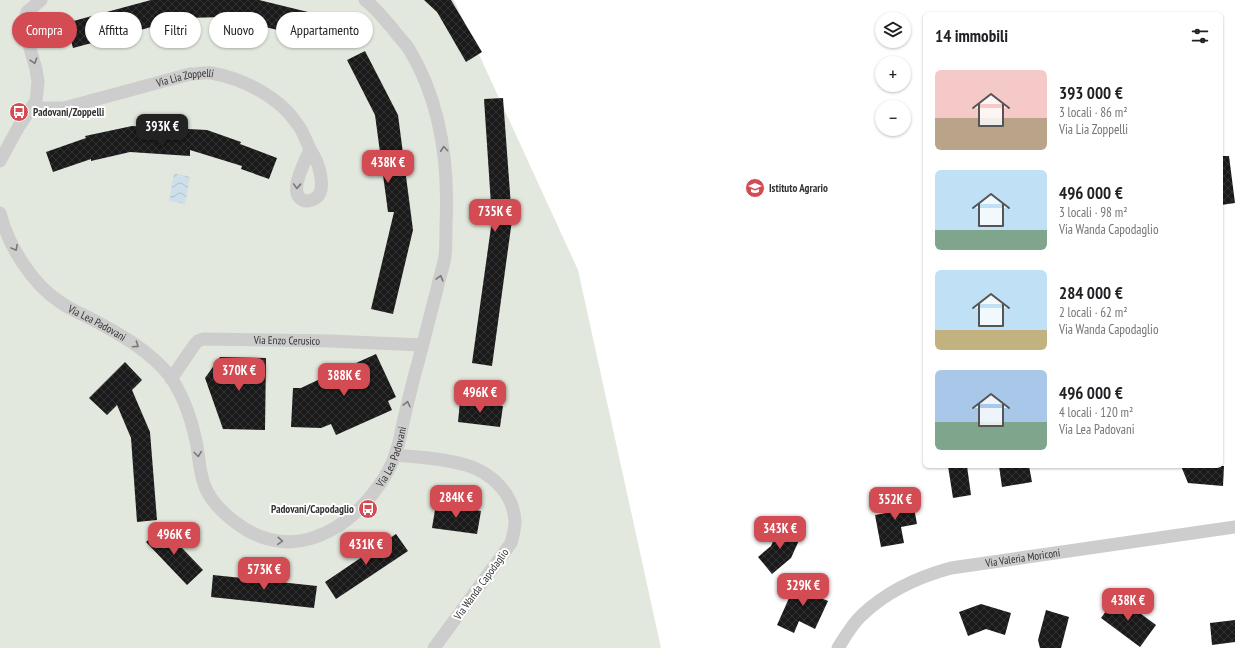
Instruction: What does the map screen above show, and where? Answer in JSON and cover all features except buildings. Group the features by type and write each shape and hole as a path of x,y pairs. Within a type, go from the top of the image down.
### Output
{"street":[{"path":"0,161 19,126 36,101 38,82 36,69 23,24 27,12 41,0"},
{"name":"Via Lea Padovani","path":"0,213 16,251 36,280 47,292 62,304 100,323 134,343 154,359 171,379 181,396 189,416 196,442 204,486 219,508 237,524 262,538 276,541 304,540 317,537 332,530 356,513 367,501 384,477 395,455 445,259 448,195 443,142 437,114 428,87 408,47 374,6 365,0"},
{"name":"Via Lia Zoppelli","path":"31,108 64,108 190,74 210,73 242,81 278,103 291,115 301,129 310,149"},
{"name":"Via Enzo Cerusico","path":"171,379 195,344 203,339 331,341 422,345"},
{"name":"Via Wanda Capodaglio","path":"395,455 448,461 473,467 496,482 506,494 513,510 515,522 511,543 434,648"},
{"name":"Via Valeria Moriconi","path":"838,648 861,616 876,604 901,587 933,573 951,568 1235,526"}],"shaded area":[{"path":"0,0 454,0 578,270 661,648 0,648"}],"water":[{"path":"174,173 190,177 185,204 169,201"}],"place":[{"name":"Padovani/Zoppelli","path":"19,112"},
{"name":"Istituto Agrario","path":"755,188"},
{"name":"Padovani/Capodaglio","path":"368,509"}]}
